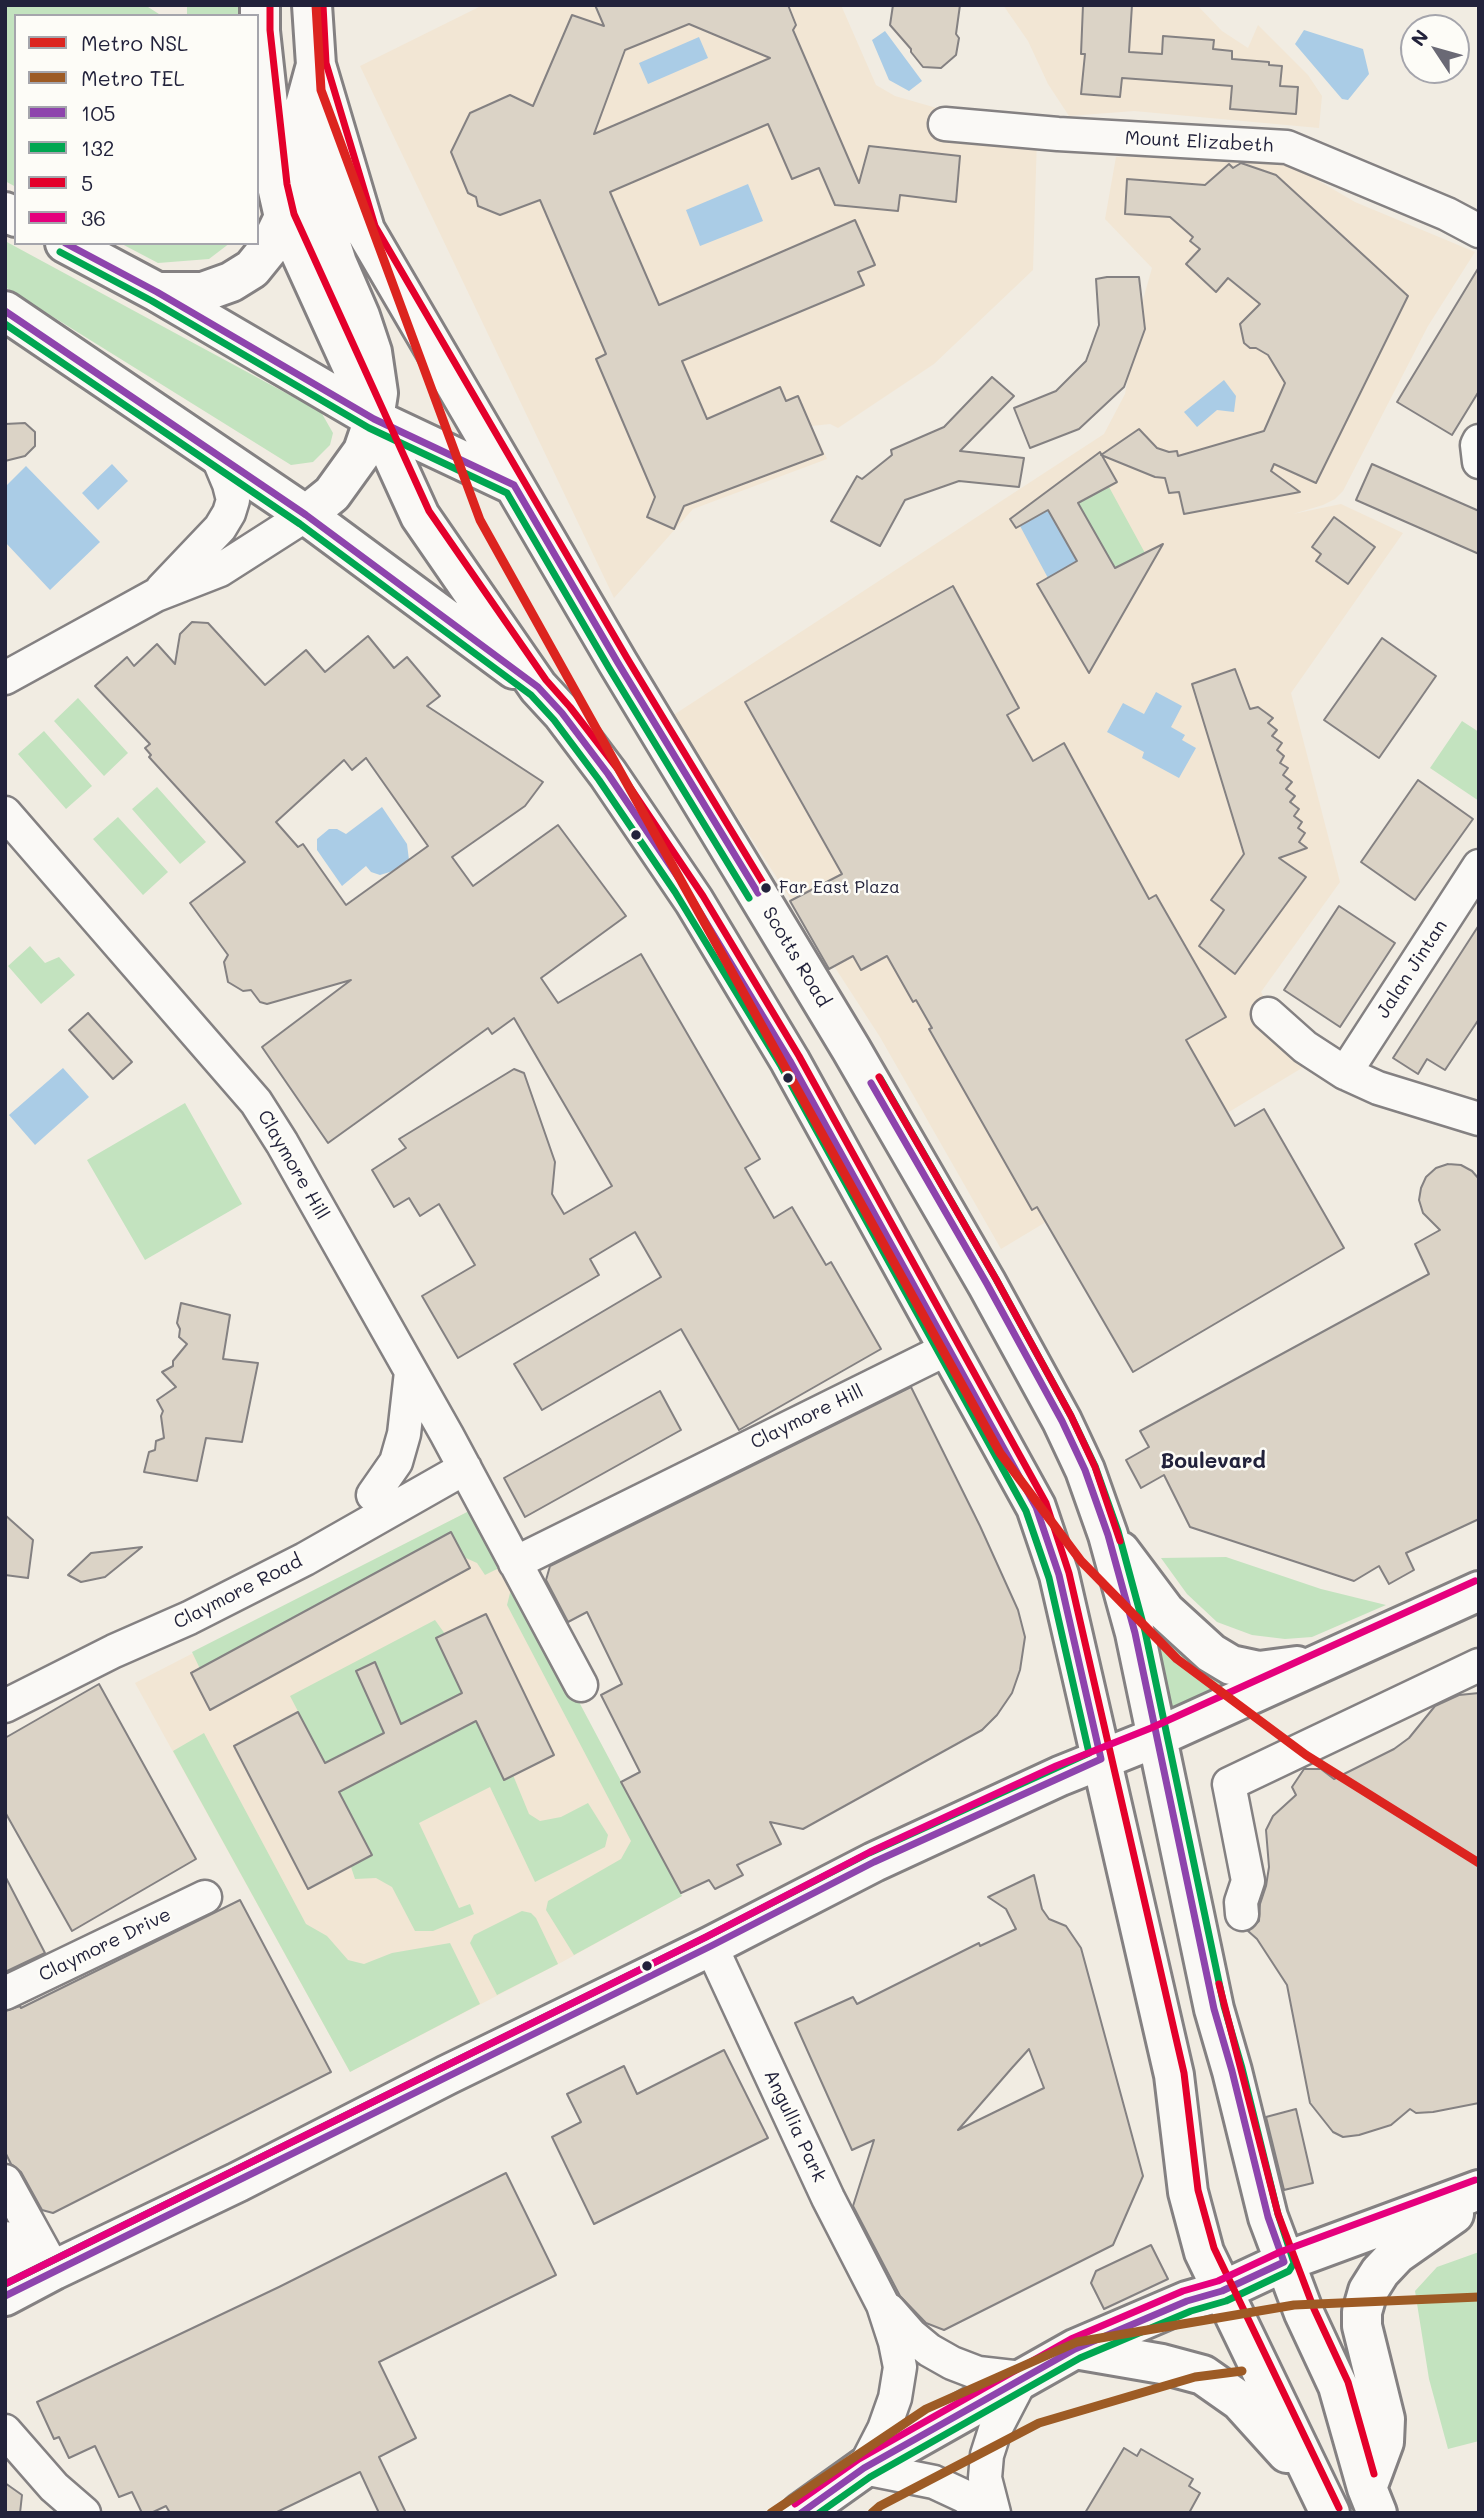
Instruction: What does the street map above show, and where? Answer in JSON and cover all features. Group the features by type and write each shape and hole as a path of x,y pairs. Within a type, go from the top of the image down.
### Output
{"main road":[{"path":"260,5 260,31 276,186 284,217 420,516 538,687 562,713 608,774 694,901 790,1060 1036,1507 1059,1575 1174,2075 1188,2192 1203,2252 1326,2504"},
{"name":"Scotts Road","path":"313,5 316,65 365,230 618,663 852,1049 987,1284 1072,1441 1108,1535 1135,1633 1214,2009 1268,2217 1284,2262 1338,2386 1372,2500"},
{"path":"306,515 332,494 363,451 374,419 378,393 372,352 337,263 298,131 316,65"},
{"path":"156,292 203,292 231,282 252,269 269,248 284,217"},
{"path":"69,245 156,292 374,419 514,485"},
{"path":"5,312 306,515 538,687"},
{"path":"1108,1535 1165,1611 1211,1653 1231,1665 1259,1671 1320,1664"},
{"path":"30,2283 238,2182 874,1862 1060,1776 1156,1738 1479,1591"},
{"path":"801,2513 864,2468 1075,2349 1187,2301 1222,2291 1284,2262 1479,2190"},
{"path":"1372,2500 1384,2442 1385,2419 1362,2326 1362,2312 1368,2291 1396,2254 1479,2199"},
{"path":"1075,2349 1162,2364 1203,2375 1240,2401 1326,2504"}],"street":[{"name":"Mount Elizabeth","path":"945,124 1058,134 1287,147 1447,214 1479,231"},
{"path":"1479,441 1479,462"},
{"path":"156,595 220,528 229,513 233,500 216,453"},
{"path":"5,678 156,595 220,570 306,515"},
{"name":"Claymore Hill","path":"5,813 256,1102 282,1143 460,1459 581,1685"},
{"name":"Jalan Jintan","path":"1345,1073 1479,866"},
{"path":"1268,1014 1306,1047 1345,1073 1378,1088 1479,1119"},
{"name":"Claymore Hill","path":"515,1563 949,1348"},
{"path":"373,1495 396,1462 404,1434 411,1372"},
{"name":"Claymore Road","path":"5,1686 189,1595 373,1495 460,1459"},
{"name":"Claymore Road","path":"5,1706 295,1564 460,1459"},
{"path":"1242,1914 1241,1902 1248,1881 1229,1784 1479,1665"},
{"name":"Claymore Drive","path":"5,1993 205,1897"},
{"name":"Angullia Park","path":"711,1946 828,2198 883,2305 895,2342 900,2367 895,2398 884,2429 864,2468"},
{"path":"5,2181 30,2283"},
{"path":"5,2238 30,2283"},
{"name":"Angullia Park","path":"883,2305 911,2335 929,2350 952,2363 978,2373 1022,2378"},
{"path":"994,2513 985,2478 987,2455 995,2430 1022,2378"},
{"path":"8,2429 54,2487 84,2513"},
{"path":"864,2468 934,2482 964,2496 987,2513"}],"shaded area":[{"path":"483,5 841,5 876,85 895,96 1037,137 1033,270 934,364 838,428 830,424 812,426 827,459 693,509 614,598 360,66"},
{"path":"1003,5 1197,5 1222,31 1248,48 1258,25 1308,75 1322,96 1319,128 1134,111 1069,116 1048,84 1028,41"},
{"path":"1271,153 1355,202 1475,252 1428,326 1343,491 1323,505 1293,514 1341,504 1403,533 1291,693 1340,882 1261,992 1302,1068 1001,1249 880,1037 672,716 1104,434 1125,394 1142,303 1152,268 1105,219 1116,157"},
{"path":"475,1508 682,1896 564,1961 350,2072 135,1683"}],"green space":[{"path":"5,5 145,5 159,14 14,14 14,186 5,181"},
{"path":"187,5 247,5 246,14 187,14"},
{"path":"5,241 321,412 333,433 330,445 313,462 291,465 5,287"},
{"path":"124,245 227,245 209,259 158,263"},
{"path":"1109,487 1145,553 1115,568 1078,503"},
{"path":"78,698 128,753 104,776 54,721"},
{"path":"1462,721 1479,732 1479,801 1430,768"},
{"path":"44,731 92,786 66,809 18,754"},
{"path":"157,787 206,842 180,864 132,809"},
{"path":"118,817 168,872 143,895 93,839"},
{"path":"30,946 45,963 59,957 75,975 41,1004 8,966"},
{"path":"185,1103 242,1204 145,1260 87,1160"},
{"path":"475,1508 505,1565 485,1575 477,1563 448,1550 202,1673 192,1652"},
{"path":"1226,1557 1321,1589 1386,1605 1312,1637 1285,1639 1252,1635 1217,1622 1187,1594 1161,1558"},
{"path":"518,1587 682,1896 574,1955 546,1910 548,1901 621,1859 631,1841 507,1605 510,1593"},
{"path":"1165,1611 1259,1671 1155,1738 1135,1633"},
{"path":"435,1620 445,1634 437,1638 462,1693 325,1763 290,1696"},
{"path":"476,1721 503,1779 513,1775 529,1814 540,1821 561,1817 588,1803 608,1835 605,1847 535,1882 490,1787 419,1823 459,1908 470,1904 474,1914 433,1931 415,1931 392,1887 376,1878 355,1879 351,1867 372,1855 339,1792"},
{"path":"204,1733 306,1924 327,1936 348,1960 364,1964 392,1953 450,1943 480,2004 350,2072 173,1751"},
{"path":"522,1911 531,1913 536,1918 558,1964 497,1995 470,1943 474,1935"},
{"path":"1479,2252 1479,2441 1448,2449 1429,2379 1415,2291 1437,2267"}],"water":[{"path":"1304,30 1363,49 1369,74 1348,100 1342,99 1295,44"},
{"path":"885,31 922,81 909,91 889,80 872,40"},
{"path":"699,37 708,58 648,84 639,63"},
{"path":"748,184 763,221 700,246 686,210"},
{"path":"1224,380 1236,396 1234,412 1217,410 1197,427 1184,412"},
{"path":"112,464 128,481 98,510 82,493"},
{"path":"26,466 100,542 50,590 5,542 5,487"},
{"path":"1048,510 1077,561 1048,578 1020,526"},
{"path":"1156,692 1182,706 1171,727 1185,735 1182,740 1196,748 1179,778 1142,758 1144,752 1107,732 1123,703 1144,714"},
{"path":"382,807 407,844 409,860 393,871 380,875 371,872 366,866 342,886 317,850 317,839 329,829 337,829 346,834"},
{"path":"63,1068 89,1097 35,1145 9,1115"}],"building":[{"path":"595,5 788,5 796,25 793,30 859,183 869,146 960,156 956,202 900,195 898,211 835,205 819,168 792,179 768,124 610,192 659,305 855,220 875,265 858,272 864,285 682,361 707,419 780,387 786,401 798,396 823,454 684,506 674,529 647,517 655,497 596,359 606,354 540,200 500,215 478,206 476,197 468,193 451,152 470,113 510,95 533,106 572,15 604,26","holes":["689,24 770,58 594,134 625,50"]},
{"path":"893,5 960,5 956,55 941,68 923,67 890,25"},
{"path":"1083,5 1132,5 1129,52 1162,54 1163,36 1214,40 1213,49 1232,51 1232,59 1269,62 1269,65 1282,66 1280,86 1298,87 1296,114 1230,109 1232,86 1122,78 1120,97 1081,94 1085,54 1081,54"},
{"path":"1241,163 1276,175 1408,296 1316,483 1274,464 1271,471 1300,492 1184,514 1179,492 1169,493 1165,478 1155,477 1101,455 1139,429 1157,448 1169,452 1177,451 1178,456 1264,431 1285,383 1268,355 1244,343 1240,324 1260,304 1228,278 1216,292 1186,264 1200,249 1190,241 1193,237 1170,217 1125,214 1127,179 1205,185 1229,164 1233,168"},
{"path":"1479,267 1479,391 1452,435 1397,402"},
{"path":"1139,277 1145,329 1124,387 1079,429 1030,448 1014,408 1056,391 1086,361 1099,325 1096,279"},
{"path":"992,377 1014,396 960,451 1024,458 1019,487 959,481 905,500 880,546 831,521 857,476 862,479 892,455 891,450 944,427"},
{"path":"25,423 35,432 35,446 25,456 5,461 5,424"},
{"path":"1100,452 1117,482 1078,503 1115,568 1163,544 1089,673 1037,584 1077,561 1048,510 1016,528 1010,519"},
{"path":"1372,464 1479,511 1479,554 1356,500"},
{"path":"1334,517 1375,547 1348,584 1316,561 1321,554 1312,547"},
{"path":"953,586 1019,708 1007,715 1033,761 1064,743 1149,899 1156,895 1226,1017 1186,1040 1235,1126 1264,1109 1344,1248 1133,1372 1037,1207 1032,1210 929,1029 932,1028 916,1000 913,1002 887,956 861,970 853,956 829,969 790,901 842,874 745,702"},
{"path":"192,622 208,623 265,685 306,650 325,672 368,636 394,668 407,657 440,696 427,706 543,782 525,806 452,857 473,886 558,825 626,916 541,978 558,1003 641,954 760,1159 745,1168 774,1218 792,1207 826,1265 831,1262 881,1349 739,1430 681,1329 542,1410 514,1364 661,1277 635,1232 590,1259 599,1275 458,1358 422,1296 475,1265 439,1204 420,1216 409,1198 394,1207 372,1170 406,1148 399,1139 514,1069 524,1073 555,1162 552,1194 564,1214 612,1186 514,1018 492,1034 488,1028 328,1143 262,1047 351,980 267,1004 260,1002 251,990 243,991 228,982 224,962 228,955 190,903 245,862 149,757 151,755 145,748 150,744 95,686 127,657 134,666 157,644 175,664 180,634","holes":["366,758 428,846 346,905 303,844 298,847 276,822 344,760 352,770"]},
{"path":"1382,638 1436,676 1379,758 1324,720"},
{"path":"1235,669 1250,709 1258,707 1273,718 1268,723 1277,730 1272,736 1282,743 1277,750 1284,756 1280,763 1288,768 1283,775 1292,782 1286,789 1295,796 1290,802 1299,809 1294,816 1302,822 1298,828 1305,833 1299,842 1307,848 1279,858 1306,877 1235,974 1199,946 1224,910 1211,900 1244,854 1192,684"},
{"path":"1418,780 1473,819 1415,900 1361,862"},
{"path":"1339,906 1395,943 1340,1027 1284,990"},
{"path":"1479,925 1479,1019 1445,1070 1427,1059 1418,1074 1393,1058"},
{"path":"88,1013 132,1062 113,1079 69,1030"},
{"path":"1448,1164 1461,1165 1479,1179 1479,1519 1406,1553 1414,1570 1389,1584 1379,1566 1354,1581 1190,1527 1164,1475 1141,1488 1126,1460 1149,1447 1140,1431 1429,1274 1415,1244 1440,1230 1423,1213 1419,1200 1421,1188 1426,1177 1436,1168"},
{"path":"181,1303 230,1315 223,1359 258,1363 242,1442 206,1438 197,1481 144,1472 149,1452 155,1450 156,1441 164,1438 161,1416 163,1411 157,1400 176,1387 162,1372 173,1366 173,1361 187,1344 179,1337 180,1329 177,1323"},
{"path":"911,1387 1018,1610 1025,1637 1020,1670 1012,1693 997,1715 982,1730 803,1829 770,1822 781,1844 737,1865 743,1875 715,1889 709,1880 681,1893 621,1782 640,1772 601,1695 622,1684 587,1612 568,1622 546,1580 550,1566"},
{"path":"660,1391 681,1430 525,1517 504,1478"},
{"path":"5,1515 33,1540 28,1578 5,1575"},
{"path":"451,1532 470,1568 210,1710 191,1673"},
{"path":"142,1547 105,1577 81,1582 68,1575 91,1553"},
{"path":"486,1614 554,1755 504,1780 476,1721 339,1792 372,1855 308,1889 234,1746 298,1712 325,1763 384,1733 356,1671 375,1662 401,1724 462,1693 436,1638"},
{"path":"99,1684 196,1859 72,1931 5,1812 5,1738"},
{"path":"1479,1693 1479,2103 1433,2112 1416,2113 1410,2109 1391,2125 1343,2137 1333,2132 1310,2103 1287,1985 1257,1939 1248,1931 1259,1921 1260,1904 1266,1886 1269,1867 1266,1830 1273,1816 1296,1795 1292,1787 1304,1769 1321,1769 1334,1779 1394,1749 1409,1738 1435,1706 1459,1695"},
{"path":"1034,1875 1042,1909 1049,1919 1066,1926 1081,1948 1143,2176 1113,2245 944,2330 926,2323 900,2296 853,2206 874,2140 852,2150 795,2023 853,1997 857,2004 979,1943 980,1946 1016,1929 1006,1909 988,1897","holes":["1029,2049 1044,2088 958,2130"]},
{"path":"5,1876 45,1953 5,1972"},
{"path":"240,1900 331,2072 53,2213 42,2210 21,2172 11,2164 5,2152 5,2011 20,2006 21,2008"},
{"path":"724,2050 768,2138 594,2224 552,2137 581,2122 567,2094 624,2066 637,2094"},
{"path":"1296,2109 1313,2183 1284,2190 1266,2117"},
{"path":"506,2173 556,2275 379,2362 416,2438 379,2457 406,2513 379,2513 360,2472 275,2513 170,2513 166,2506 151,2513 142,2513 132,2492 119,2497 95,2446 69,2458 59,2437 54,2439 37,2402 279,2287"},
{"path":"1151,2245 1168,2279 1104,2309 1091,2283 1096,2271"},
{"path":"1124,2448 1137,2456 1141,2449 1193,2479 1189,2486 1200,2493 1189,2513 1085,2513"},
{"path":"5,2483 22,2495 20,2513 5,2513"}],"metro line":[{"name":"NSL","path":"316,5 321,90 480,520 1000,1453 1081,1561 1177,1659 1306,1755 1479,1863"},
{"name":"TEL","path":"771,2513 926,2409 1077,2342 1294,2305 1479,2297"},
{"name":"TEL","path":"872,2513 880,2506 1039,2423 1195,2377 1242,2371"}],"transit line":[{"name":"5","path":"270,5 270,30 287,184 294,214 429,511 546,680 617,768 703,896 799,1056 1046,1503 1069,1573 1184,2073 1198,2190 1214,2248 1339,2508"},
{"name":"5","path":"323,5 326,63 375,226 627,658 766,888"},
{"name":"105","path":"69,245 157,292 374,419 514,485 618,663 758,893"},
{"name":"132","path":"60,252 152,301 369,428 507,493 609,668 749,898"},
{"name":"105","path":"5,311 306,515 538,687 562,713 608,774 684,886 790,1061 1036,1507 1059,1575 1101,1759 874,1862 711,1946 5,2296"},
{"name":"132","path":"5,324 300,524 531,695 554,720 599,780 675,892 781,1066 1026,1511 1049,1578 1089,1753 869,1853 706,1937 5,2284"},
{"name":"5","path":"879,1077 996,1279 1071,1416 1095,1467 1120,1541"},
{"name":"132","path":"819,2513 870,2477 1080,2358 1191,2311 1226,2301 1289,2271 1294,2263 1278,2214 1224,2006 1145,1631 1118,1531 1095,1466 1071,1416 996,1279 880,1078"},
{"name":"105","path":"801,2513 864,2468 1075,2349 1187,2301 1222,2291 1284,2262 1268,2217 1214,2009 1135,1633 1108,1535 1085,1470 1062,1421 987,1284 871,1083"},
{"name":"36","path":"5,2284 706,1937 870,1852 1056,1766 1151,1728 1475,1581"},
{"name":"5","path":"1219,1984 1278,2214 1314,2309 1348,2382 1374,2474"},
{"name":"36","path":"795,2504 859,2459 1071,2339 1183,2291 1218,2281 1280,2252 1475,2180"}],"place":[{"name":"Far East Plaza","path":"766,888"}],"district":[{"name":"Boulevard","path":"1213,1462"}]}
